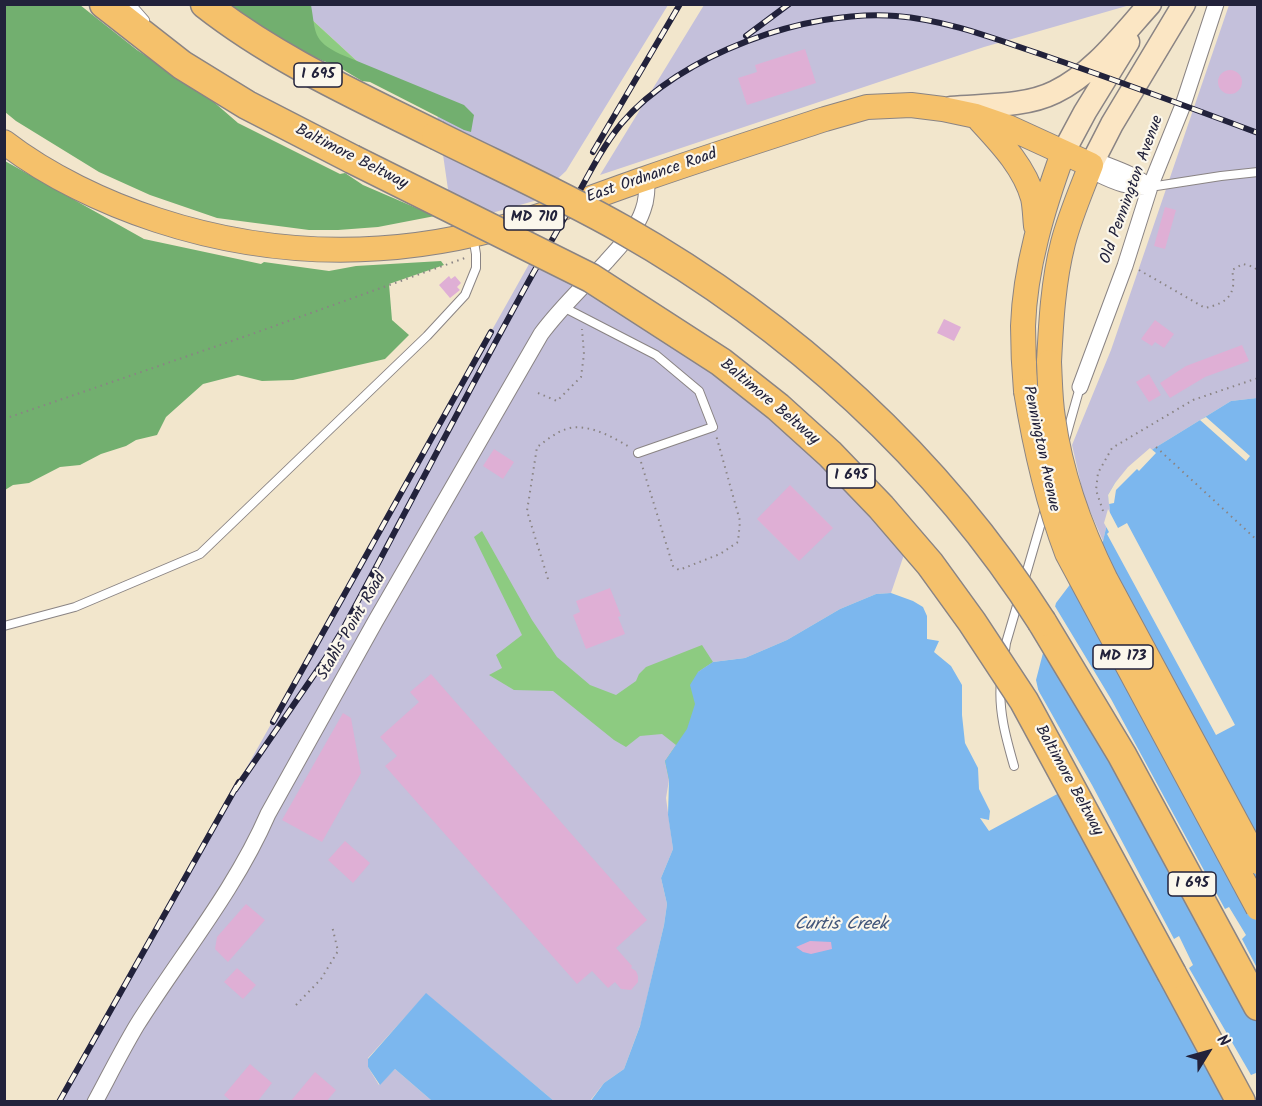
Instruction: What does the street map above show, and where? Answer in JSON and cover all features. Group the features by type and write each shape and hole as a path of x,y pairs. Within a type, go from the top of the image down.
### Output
{"highway":[{"name":"Baltimore Beltway","path":"104,4 182,65 247,105 591,279 721,362 778,407 830,454 881,507 936,572 1024,701 1241,1101"},
{"name":"I 695","path":"205,4 279,53 359,97 622,229 693,272 754,314 813,361 870,412 924,468 1018,584 1071,666 1122,755 1257,1006"}],"main road":[{"path":"943,109 1029,100 1055,93 1087,70 1150,4"},
{"name":"Pennington Avenue","path":"1150,4 1085,112 1063,153 1051,187 1037,238 1023,324 1026,391 1042,474 1052,513 1067,553 1257,908"},
{"name":"Pennington Avenue","path":"1184,4 1112,124 1077,200 1062,244 1055,287 1049,362 1053,417 1062,468 1072,504 1088,543 1257,862"},
{"name":"East Ordnance Road","path":"4,142 70,183 130,211 187,230 249,244 312,250 369,250 420,245 474,244 545,214 647,178 867,107 911,105 976,116 1093,166"},
{"path":"976,116 1018,165 1034,199 1037,238"}],"street":[{"name":"Old Pennington Avenue","path":"1080,387 1125,266 1150,187 1183,105 1216,4"},
{"name":"East Ordnance Road","path":"1093,166 1098,174 1113,181 1132,188 1150,187"},
{"name":"Stahls Point Road","path":"95,1101 137,1026 235,879 258,838 268,814 375,622 541,334 635,228 645,204 647,178"}],"lane":[{"path":"131,4 182,65"},
{"path":"1150,187 1257,172"},
{"path":"4,626 75,607 200,554 435,328 465,295 476,268 474,244"},
{"path":"563,307 656,355 699,391 713,427 638,453"},
{"path":"1014,766 999,697 1006,643 1080,387"}],"path":[{"path":"4,419 252,334 474,244"},
{"path":"1125,266 1138,270 1205,308 1219,305 1232,293 1234,283 1232,270 1243,264 1254,267 1257,271"},
{"path":"538,393 557,401 581,377 584,335 578,314"},
{"path":"1103,512 1096,490 1098,473 1112,448 1193,400 1257,378"},
{"path":"548,579 527,511 537,447 554,435 571,428 590,430 614,438 638,453 673,566 680,570 720,554 738,542 740,521 713,427"},
{"path":"1156,447 1257,541"},
{"path":"296,1005 321,979 338,951 332,926"}],"shaded area":[{"path":"296,5 668,5 566,171 534,201 453,224 436,106 371,74"},
{"path":"704,5 1130,5 984,47 600,175"},
{"path":"1229,5 1257,5 1257,398 1231,401 1153,449 1108,495 1110,511 1103,541 1084,497 1072,445 1111,350"},
{"path":"533,257 657,320 909,540 891,593 876,594 840,609 787,640 745,658 713,662 687,729 665,761 669,780 666,798 673,849 661,878 667,904 641,1023 624,1069 604,1083 590,1101 554,1101 426,994 368,1058 368,1067 379,1085 395,1069 432,1101 59,1102"}],"green space":[{"path":"4,5 80,5 137,50 208,97 238,123 340,174 345,173 363,185 435,216 378,227 338,230 309,230 217,218 150,195 99,172 5,112"},
{"path":"227,5 311,5 317,35 324,44 340,54 464,105 474,115 471,132 370,82 362,81 332,63 312,56"},
{"path":"296,5 371,74 317,51"},
{"path":"5,161 144,239 261,264 264,262 329,271 356,266 441,261 444,265 389,284 392,320 409,335 385,359 293,380 262,381 238,375 203,384 166,417 157,435 136,440 80,465 60,467 29,483 13,485 5,490"},
{"path":"482,531 532,620 557,657 590,685 616,695 636,681 646,667 702,645 713,662 698,672 737,707 669,795 665,761 676,745 662,734 640,736 626,747 553,691 514,690 489,675 502,668 496,655 522,635 474,537"}],"water":[{"name":"Curtis Creek","path":"1257,398 1257,1101 590,1102 604,1083 624,1069 640,1026 667,904 661,878 673,849 668,815 669,780 665,761 687,729 695,704 690,685 698,672 713,662 745,658 787,640 840,609 876,594 891,593 913,601 923,607 927,616 927,639 939,641 934,652 951,666 962,685 965,743 978,768 979,789 990,811 989,820 980,818 989,831 1061,792 1036,680 1056,603 1103,541 1110,511 1108,495 1115,483 1153,449 1231,401"},
{"path":"426,993 554,1101 432,1101 395,1069 380,1085 368,1067 368,1059"}],"pier":[{"path":"1206,417 1250,456 1246,461 1200,420"},
{"path":"1150,448 1156,453 1116,490 1114,503 1109,504 1108,495 1115,483 1128,467"},
{"path":"1108,509 1118,528 1127,523 1235,725 1216,735 1107,534 1109,532 1104,523"},
{"path":"1053,603 1111,699 1225,909 1229,907 1246,935 1242,939 1257,968 1257,1020 1044,635"},
{"path":"1033,681 1092,785 1174,939 1179,936 1193,965 1189,968 1251,1075 1256,1073 1257,1101 1226,1101 1165,979 1160,982 1043,730"}],"building":[{"path":"805,49 816,83 747,105 738,78 757,72 755,65"},
{"path":"1230,70 1235,71 1241,77 1241,87 1235,93 1230,94 1225,93 1219,87 1218,82 1219,77 1225,71"},
{"path":"1165,207 1176,210 1165,249 1154,246"},
{"path":"449,276 451,279 455,276 461,283 457,287 460,290 450,298 439,285"},
{"path":"944,319 961,327 954,341 937,333"},
{"path":"1155,320 1174,334 1164,348 1155,342 1152,346 1141,339"},
{"path":"1242,345 1249,361 1205,377 1170,398 1160,383 1186,366"},
{"path":"1149,374 1161,395 1149,402 1136,382"},
{"path":"494,449 514,462 503,479 483,466"},
{"path":"790,485 833,528 799,561 757,519"},
{"path":"610,588 625,634 586,649 573,615 580,612 576,601"},
{"path":"431,674 647,920 616,948 638,976 638,982 631,990 621,989 615,982 608,988 592,971 577,984 385,766 397,756 380,737 419,702 410,692"},
{"path":"343,713 351,718 361,773 322,842 282,820"},
{"path":"345,841 370,863 353,883 328,860"},
{"path":"246,904 265,920 228,962 215,949 217,937"},
{"path":"810,941 831,942 832,949 811,954 796,947"},
{"path":"237,968 256,985 243,999 224,982"},
{"path":"250,1064 272,1083 257,1102 232,1102 224,1095"},
{"path":"315,1072 336,1090 326,1102 290,1102"}],"railway":[{"path":"593,152 680,4"},
{"path":"746,36 789,4"},
{"path":"235,790 343,629 507,321 603,149 621,124 646,99 676,77 710,57 747,41 785,29 824,20 861,16 896,16 952,26 989,37 1258,133"},
{"path":"273,722 491,332"},
{"path":"59,1102 239,782"}]}
